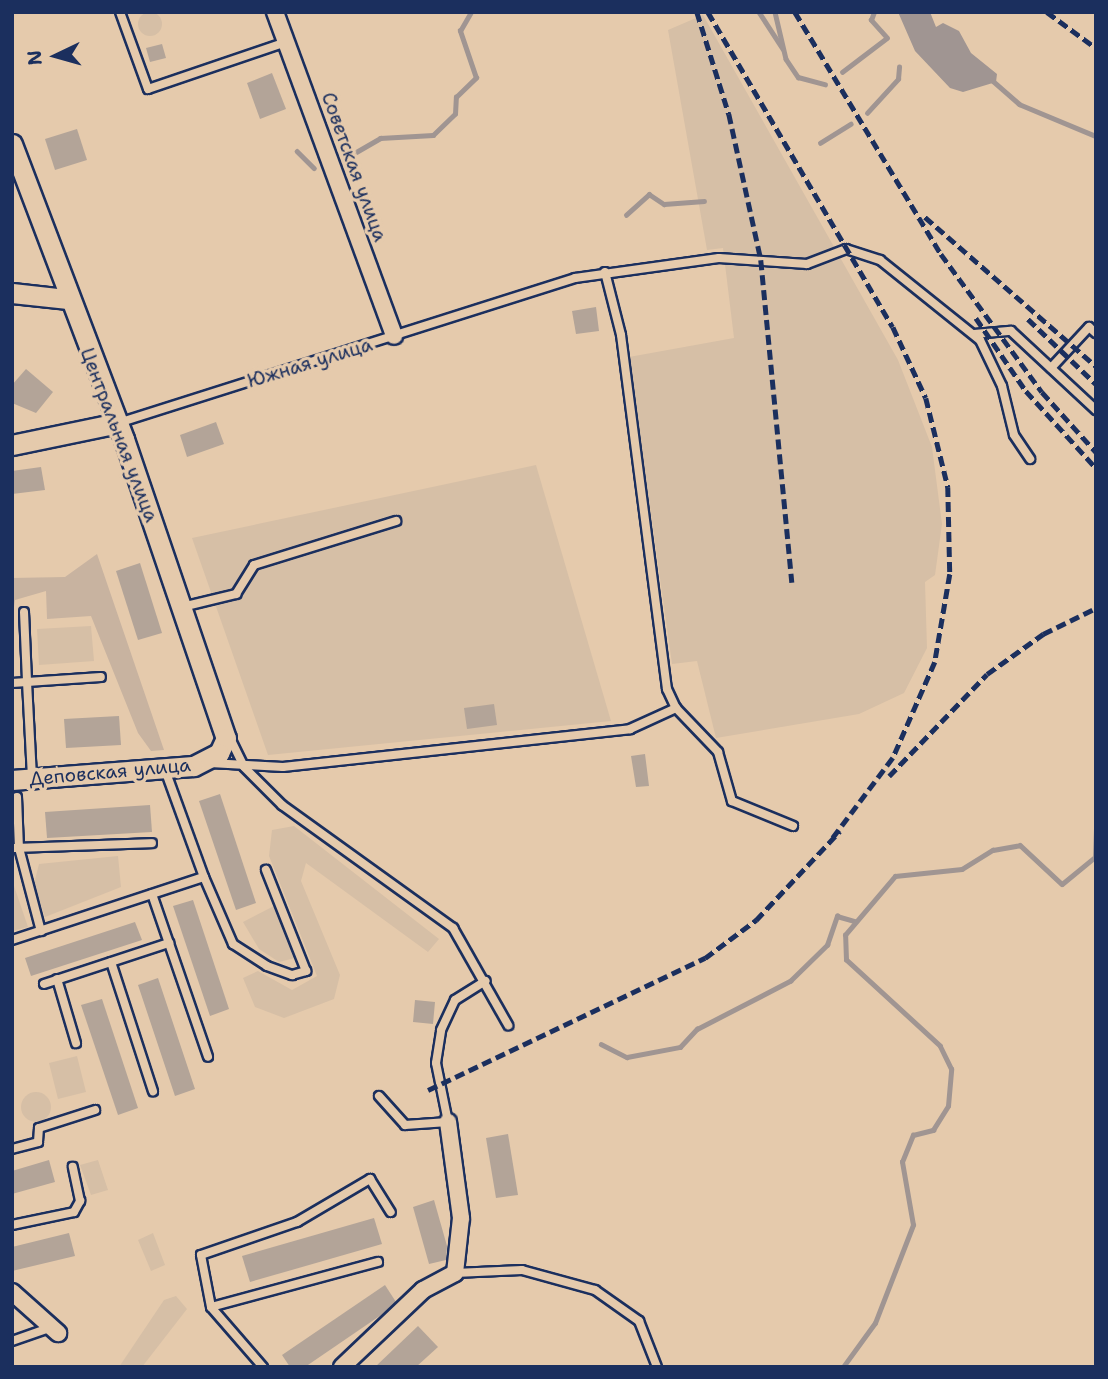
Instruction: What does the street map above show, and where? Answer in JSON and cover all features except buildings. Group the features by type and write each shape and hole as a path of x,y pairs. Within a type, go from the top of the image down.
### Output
{"street":[{"name":"Советская улица","path":"275,12 394,336"},
{"name":"Центральная улица","path":"12,144 66,299 118,423 225,727"},
{"path":"12,293 66,299"},
{"name":"Южная улица","path":"12,445 118,423"},
{"name":"Деповская улица","path":"20,785 204,763 223,747 225,727"},
{"path":"342,1367 423,1290 455,1273 461,1218 448,1122"},
{"path":"12,1292 55,1330"}],"lane":[{"path":"120,12 148,89 286,42"},
{"name":"Южная улица","path":"118,423 605,272 719,258 807,264 857,249 880,260 974,334"},
{"path":"605,272 621,334 664,676 676,708 718,752 732,801 793,826"},
{"path":"1051,368 1089,327 1096,333"},
{"path":"1030,459 1014,435 989,356 974,334 1006,328 1096,410"},
{"path":"182,607 236,594 254,565 396,521"},
{"path":"24,612 27,682 16,848 40,931"},
{"path":"12,683 101,677"},
{"path":"204,763 244,767 630,729 676,708"},
{"path":"225,727 244,767 282,805 453,928 508,1025"},
{"path":"164,768 204,877 233,944 292,975 306,971 266,870"},
{"path":"16,848 152,842"},
{"path":"12,940 204,877"},
{"path":"152,894 208,1057"},
{"path":"44,984 169,943"},
{"path":"111,962 153,1091"},
{"path":"57,979 75,1042"},
{"path":"379,1096 405,1125 448,1122 436,1063 441,1030 455,1000 485,981"},
{"path":"12,1149 38,1142 39,1128 95,1110"},
{"path":"12,1225 74,1212 80,1201 73,1167"},
{"path":"263,1367 211,1307 201,1255 297,1222 370,1179 391,1212"},
{"path":"211,1307 377,1262"},
{"path":"455,1273 522,1270 596,1290 639,1321 657,1367"},
{"path":"12,1341 55,1330"}],"shaded area":[{"path":"150,12 158,16 162,24 158,32 150,36 142,32 138,24 142,16"},
{"path":"898,12 930,12 936,27 943,23 959,31 971,53 997,74 996,82 963,92 950,88 915,51"},
{"path":"703,15 898,360 932,447 942,524 935,575 925,582 927,648 904,693 859,714 716,738 697,661 672,664 629,357 734,338 723,248 707,250 668,30"},
{"path":"536,465 611,721 268,755 192,538"},
{"path":"97,554 164,750 151,751 138,733 91,616 47,619 46,591 15,600 12,621 12,578 65,577"},
{"path":"91,626 94,661 39,665 37,629"},
{"path":"294,826 439,939 428,952 306,863 301,881 340,975 334,999 284,1018 255,1007 243,978 258,971 292,990 317,976 269,856 272,830"},
{"path":"118,856 121,887 45,917 34,884 39,864"},
{"path":"12,880 28,927 12,931"},
{"path":"274,906 295,958 279,962 259,949 243,922"},
{"path":"77,1056 86,1092 58,1099 49,1063"},
{"path":"36,1092 47,1096 51,1107 47,1118 36,1122 25,1118 21,1107 25,1096"},
{"path":"98,1160 108,1190 91,1195 80,1165"},
{"path":"153,1233 165,1265 151,1271 138,1240"},
{"path":"176,1296 187,1309 142,1367 119,1367 164,1300"}],"waterway":[{"path":"351,155 380,138 433,135 455,114 456,97 476,78 460,31 471,12"},
{"path":"759,12 783,49"},
{"path":"775,12 786,59 798,77 825,84"},
{"path":"842,72 887,38 871,20 874,12"},
{"path":"867,113 898,79 899,67"},
{"path":"993,81 1019,104 1096,136"},
{"path":"820,143 850,124"},
{"path":"297,151 314,168"},
{"path":"626,215 649,194 664,204 704,201"},
{"path":"843,1367 875,1323 913,1225 902,1162 913,1135 933,1130 948,1106 951,1069 940,1046 846,960 845,935 895,876 962,869 993,850 1020,845 1062,884 1095,857 1096,826"},
{"path":"601,1044 627,1057 680,1047 697,1029 790,981 827,945 837,916 855,921"}],"railway":[{"path":"697,12 729,114 761,260 792,583"},
{"path":"708,12 893,327 926,398 948,487 950,574 935,662 893,758 833,838"},
{"path":"795,12 941,254 1042,392 1096,452"},
{"path":"1047,12 1096,48"},
{"path":"925,217 1096,366"},
{"path":"976,318 1026,391 1096,468"},
{"path":"1028,319 1096,384"},
{"path":"889,776 987,674 1043,634 1096,608"},
{"path":"428,1090 705,958 756,920 840,831"}]}
